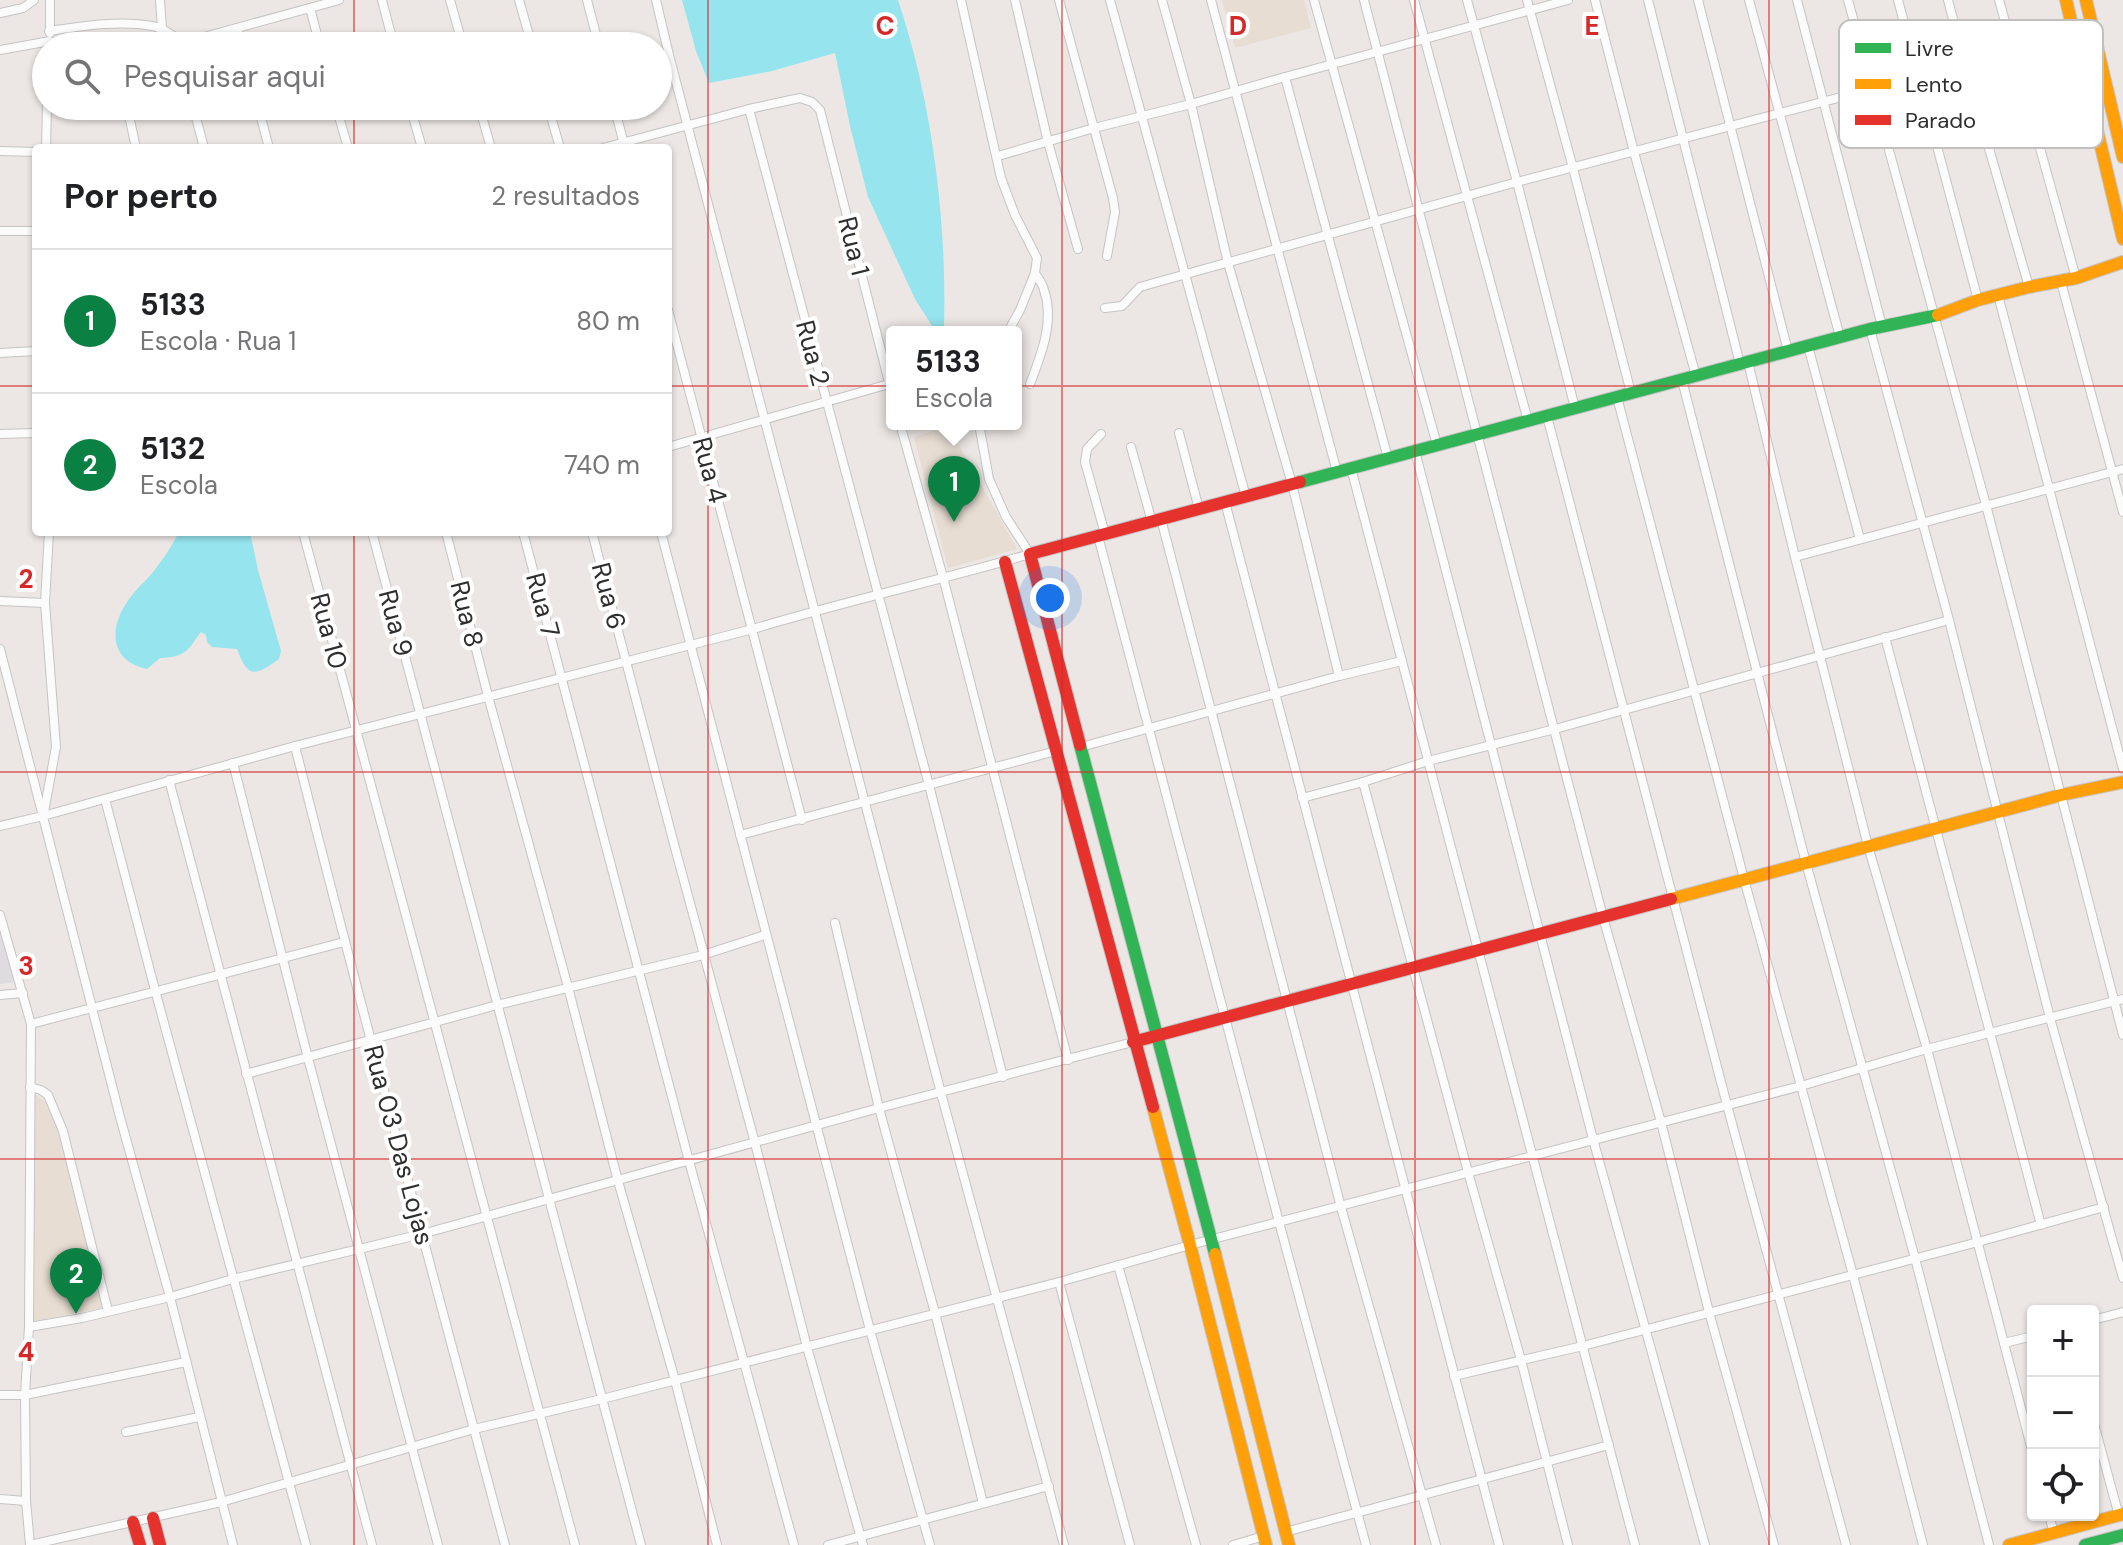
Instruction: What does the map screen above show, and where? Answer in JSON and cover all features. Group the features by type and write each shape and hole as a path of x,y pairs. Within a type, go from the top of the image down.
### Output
{"street":[{"path":"0,13 23,8 34,0"},
{"path":"50,0 50,32"},
{"path":"160,0 162,28"},
{"path":"222,32 335,0"},
{"path":"382,0 390,32"},
{"path":"450,0 459,32"},
{"path":"519,0 528,32"},
{"path":"587,0 595,32"},
{"path":"656,0 664,32"},
{"path":"961,0 1001,178 1037,258 1035,273 1011,326"},
{"path":"1015,0 1048,142 1078,249"},
{"path":"1059,0 1113,198 1115,212 1107,256"},
{"path":"1110,0 1246,497"},
{"path":"1162,0 1191,104 1228,263 1292,484 1339,676"},
{"path":"1211,0 1337,472"},
{"path":"1314,0 1437,445"},
{"path":"1364,0 1603,917 1774,1545"},
{"path":"1414,0 1528,421"},
{"path":"1467,0 1575,408"},
{"path":"1527,0 1631,393"},
{"path":"998,156 1568,0"},
{"path":"1595,0 1696,376"},
{"path":"1648,0 1868,846 1927,1049 2032,1449"},
{"path":"1698,0 1788,351"},
{"path":"1749,0 1840,337"},
{"path":"1797,0 1921,523 1949,620 2050,1018 2123,1278"},
{"path":"1848,0 1853,20"},
{"path":"1898,0 1903,20"},
{"path":"1948,0 1953,20"},
{"path":"1999,0 2004,20"},
{"path":"2066,0 2070,20"},
{"path":"2086,0 2091,20"},
{"path":"310,8 316,32"},
{"path":"67,32 82,26 121,24 162,28 166,32"},
{"path":"237,28 238,32"},
{"path":"0,50 32,43"},
{"path":"672,65 941,1093 1064,1545"},
{"path":"2103,72 2122,152 2103,155"},
{"path":"1285,77 1388,458"},
{"path":"1105,308 1122,306 1140,287 1517,182 1839,97"},
{"name":"Rua 1","path":"749,109 800,98 812,102 820,110 886,369"},
{"path":"627,144 749,109"},
{"name":"Rua 2","path":"749,109 929,785 1003,1077"},
{"path":"46,144 47,120"},
{"path":"130,120 135,144"},
{"path":"197,120 203,144"},
{"path":"262,120 268,144"},
{"path":"340,120 347,144"},
{"path":"414,120 421,144"},
{"path":"483,120 490,144"},
{"path":"552,120 559,144"},
{"path":"618,120 624,144"},
{"path":"1888,148 2118,1000 2123,1035"},
{"path":"1937,148 1978,300"},
{"path":"1989,148 2029,287"},
{"path":"2039,148 2076,278"},
{"path":"2101,148 2123,239"},
{"path":"0,151 32,152"},
{"path":"0,231 32,231"},
{"path":"0,826 295,746 753,629 814,610 878,596 1840,337 1935,316 1978,300 2061,282 2123,262"},
{"path":"1030,384 1043,351 1048,320 1045,290 1035,273"},
{"path":"2061,282 2123,512"},
{"path":"1998,295 2123,769"},
{"name":"Rua 4","path":"672,326 802,820"},
{"path":"1808,346 1860,539"},
{"path":"0,353 32,351"},
{"path":"1682,380 1806,863 1915,1258 1989,1545"},
{"path":"672,446 826,402 886,390"},
{"path":"1617,397 1923,1545"},
{"path":"1547,416 1846,1545"},
{"path":"902,430 943,577 1068,1060"},
{"path":"980,430 989,479 1006,517 1030,554 1158,1035 1287,1539 1358,1512 1609,1445"},
{"path":"0,434 32,433"},
{"path":"1179,433 1199,509"},
{"path":"1101,434 1087,449 1085,462 1102,535 1149,729 1366,1545"},
{"path":"1131,447 1156,520 1211,711 1341,1207 1436,1545"},
{"path":"1415,451 1593,1139 1705,1545"},
{"path":"1351,468 1635,1545"},
{"path":"1795,557 2123,469"},
{"path":"1225,502 1499,1545"},
{"path":"43,816 56,747 45,603 49,536"},
{"name":"Rua 10","path":"304,536 575,1545"},
{"name":"Rua 9","path":"373,536 641,1545"},
{"name":"Rua 8","path":"447,536 717,1545"},
{"name":"Rua 7","path":"524,536 794,1545"},
{"name":"Rua 6","path":"593,536 807,1347 862,1541"},
{"path":"662,536 765,935 930,1545"},
{"path":"1005,562 1190,1245 1265,1540 1233,1545"},
{"path":"0,601 45,603"},
{"path":"1302,798 1949,620"},
{"path":"1885,637 2041,1225"},
{"path":"0,649 233,1545"},
{"path":"1081,747 1402,661"},
{"name":"Rua 03 Das Lojas","path":"295,746 344,942 505,1545"},
{"path":"740,835 1056,751"},
{"path":"233,763 438,1545"},
{"path":"169,780 372,1545"},
{"path":"1363,782 1521,1360 1568,1545"},
{"path":"29,1327 82,1318 422,1234 879,1108 1935,828 2123,782"},
{"path":"105,799 306,1545"},
{"path":"0,915 31,1024 29,1327 25,1395 26,1501 30,1545 70,1541 133,1522 221,1502 474,1429 540,1415 1059,1282 2118,1000"},
{"path":"835,923 879,1108 983,1503"},
{"path":"246,1074 497,1005 703,955 765,935"},
{"path":"31,1024 344,942"},
{"path":"0,995 23,993"},
{"path":"30,1087 48,1095 63,1131 108,1311"},
{"path":"1454,1376 1583,1346 2104,1207"},
{"path":"1118,1265 1196,1545"},
{"path":"1059,1282 1130,1545"},
{"path":"2099,1318 2123,1312"},
{"path":"2004,1343 2027,1337"},
{"path":"0,1395 25,1395 186,1362"},
{"path":"126,1432 199,1417"},
{"path":"2009,1545 2121,1515 2099,1440"},
{"path":"828,1545 862,1541 923,1520 1049,1486"},
{"path":"0,1499 26,1501"},
{"path":"153,1518 160,1545"},
{"path":"2051,1521 2054,1533"},
{"path":"133,1522 140,1545"},
{"path":"2085,1545 2123,1535"}],"shaded area":[{"path":"1222,0 1304,0 1311,28 1235,48"},
{"path":"936,430 950,430 1017,549 948,568 914,437"},
{"path":"0,922 18,982 0,984"},
{"path":"34,1093 44,1101 56,1125 103,1308 34,1321"}],"water":[{"path":"682,0 898,0 920,79 935,161 943,245 944,326 932,326 915,299 868,197 835,53 772,71 709,83 696,51"},
{"path":"177,536 251,536 281,651 279,659 253,672 245,666 237,649 212,647 201,632 183,653 160,658 147,669 126,660 116,643 117,623 131,597 162,560"}],"traffic: fast":[{"path":"1300,482 1870,329 1938,315"},
{"path":"1080,745 1215,1254"},
{"path":"2085,1545 2123,1535"}],"traffic: slow":[{"path":"2066,0 2071,20"},
{"path":"2086,0 2091,20"},
{"path":"2103,72 2123,157"},
{"path":"2101,148 2123,239"},
{"path":"1938,315 1978,300 2076,278 2123,262"},
{"path":"1671,899 2061,795 2123,782"},
{"path":"1153,1107 1266,1545"},
{"path":"1215,1254 1289,1545"},
{"path":"2009,1545 2123,1514"}],"traffic: jam":[{"path":"1080,745 1030,554 1300,482"},
{"path":"1005,562 1153,1107"},
{"path":"1133,1042 1671,899"},
{"path":"153,1518 160,1545"},
{"path":"133,1522 140,1545"}],"place":[{"name":"5133","path":"954,522"},
{"name":"5132","path":"76,1314"}]}
